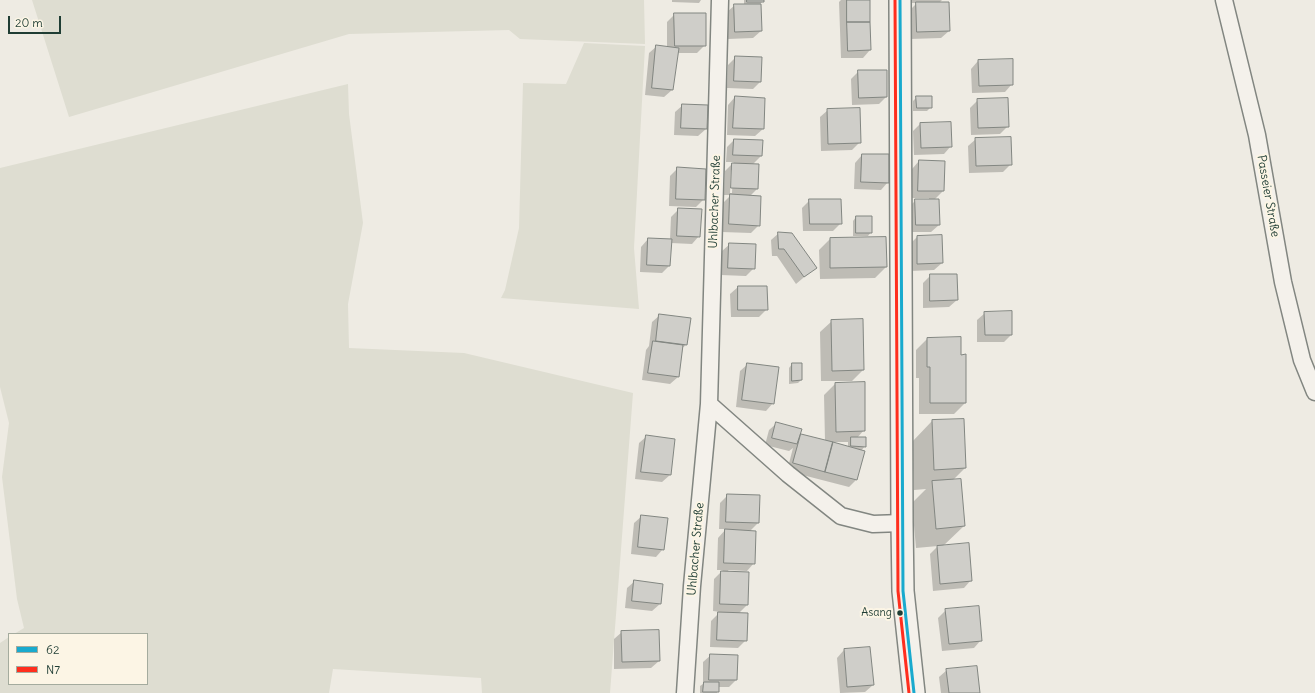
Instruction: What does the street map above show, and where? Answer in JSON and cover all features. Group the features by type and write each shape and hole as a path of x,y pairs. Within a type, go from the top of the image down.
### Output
{"street":[{"name":"Uhlbacher Straße","path":"685,693 692,586 709,404 720,0"},
{"path":"900,0 903,591 914,693"},
{"name":"Passeier Straße","path":"1224,0 1257,135 1283,282 1302,360 1315,392"},
{"path":"709,404 788,474 841,516 873,524 902,523"}],"shaded area":[{"path":"32,0 644,0 645,44 520,39 509,30 349,34 69,117"},
{"path":"584,43 645,46 634,248 639,309 501,298 505,290 519,228 523,83 566,84"},
{"path":"348,84 349,114 363,223 348,304 349,348 464,353 633,393 610,693 482,693 481,678 333,669 329,693 0,693 0,643 8,638 8,685 148,685 148,633 16,633 24,628 17,599 2,477 9,423 0,387 0,168"}],"building":[{"path":"747,0 764,0 764,2 747,2"},
{"path":"847,0 870,0 870,22 847,22"},
{"path":"916,2 949,2 950,31 917,32"},
{"path":"734,4 761,4 762,31 735,32"},
{"path":"674,13 706,13 706,46 675,46"},
{"path":"847,22 870,22 871,50 848,51"},
{"path":"656,45 679,48 673,90 652,88"},
{"path":"735,56 762,57 761,82 734,81"},
{"path":"1013,59 1013,85 979,86 978,60"},
{"path":"858,70 887,70 887,97 859,98"},
{"path":"735,96 765,98 764,129 733,128"},
{"path":"916,96 932,96 932,108 917,108"},
{"path":"1008,98 1009,127 978,128 977,99"},
{"path":"682,104 708,105 707,129 681,128"},
{"path":"860,108 861,143 828,144 827,109"},
{"path":"951,122 952,147 921,148 920,123"},
{"path":"1011,137 1012,165 976,166 975,138"},
{"path":"734,139 763,140 762,156 733,155"},
{"path":"862,154 889,154 889,183 861,182"},
{"path":"919,160 945,161 944,191 918,191"},
{"path":"732,163 759,164 758,189 731,188"},
{"path":"677,167 706,169 705,200 676,199"},
{"path":"730,194 761,196 760,226 729,224"},
{"path":"809,199 841,199 842,224 810,224"},
{"path":"915,199 939,199 940,225 916,225"},
{"path":"678,208 702,209 700,237 677,236"},
{"path":"856,216 872,216 872,233 856,233"},
{"path":"778,232 792,233 817,268 804,277 784,249 779,249"},
{"path":"942,235 943,263 917,264 917,236"},
{"path":"886,237 887,267 830,268 830,238"},
{"path":"648,238 672,239 670,266 647,265"},
{"path":"729,243 756,244 755,269 728,268"},
{"path":"930,274 957,274 958,300 930,301"},
{"path":"738,286 767,286 768,310 738,310"},
{"path":"1012,311 1012,335 985,335 984,312"},
{"path":"659,314 691,318 687,345 656,341"},
{"path":"863,319 864,370 832,371 831,320"},
{"path":"961,337 961,355 966,354 966,403 930,403 930,367 927,367 927,338"},
{"path":"653,341 683,345 679,377 648,373"},
{"path":"747,363 779,367 774,404 742,400"},
{"path":"792,363 802,363 802,380 792,381"},
{"path":"865,382 865,431 836,432 835,383"},
{"path":"964,419 966,468 934,470 932,420"},
{"path":"776,422 802,429 797,444 772,438"},
{"path":"801,434 833,442 825,472 793,463"},
{"path":"646,435 675,439 671,475 641,472"},
{"path":"851,437 866,437 866,447 851,446"},
{"path":"833,442 865,451 857,480 825,472"},
{"path":"961,479 965,526 936,529 932,481"},
{"path":"727,494 760,495 759,523 726,522"},
{"path":"641,515 668,518 664,550 638,547"},
{"path":"725,529 756,531 755,564 724,563"},
{"path":"969,543 972,581 940,584 937,546"},
{"path":"721,571 749,572 748,605 720,604"},
{"path":"634,580 663,584 661,604 632,601"},
{"path":"979,606 982,641 949,644 945,609"},
{"path":"718,612 748,613 747,641 717,640"},
{"path":"659,630 660,661 622,662 621,631"},
{"path":"870,647 874,685 847,687 844,649"},
{"path":"710,654 738,655 737,680 709,680"},
{"path":"977,666 980,693 949,693 946,669"},
{"path":"704,682 719,682 719,692 703,692"}],"transit line":[{"name":"N7","path":"895,0 898,591 909,693"},
{"name":"62","path":"900,0 903,591 914,693"}],"place":[{"name":"Asang","path":"900,613"}]}
